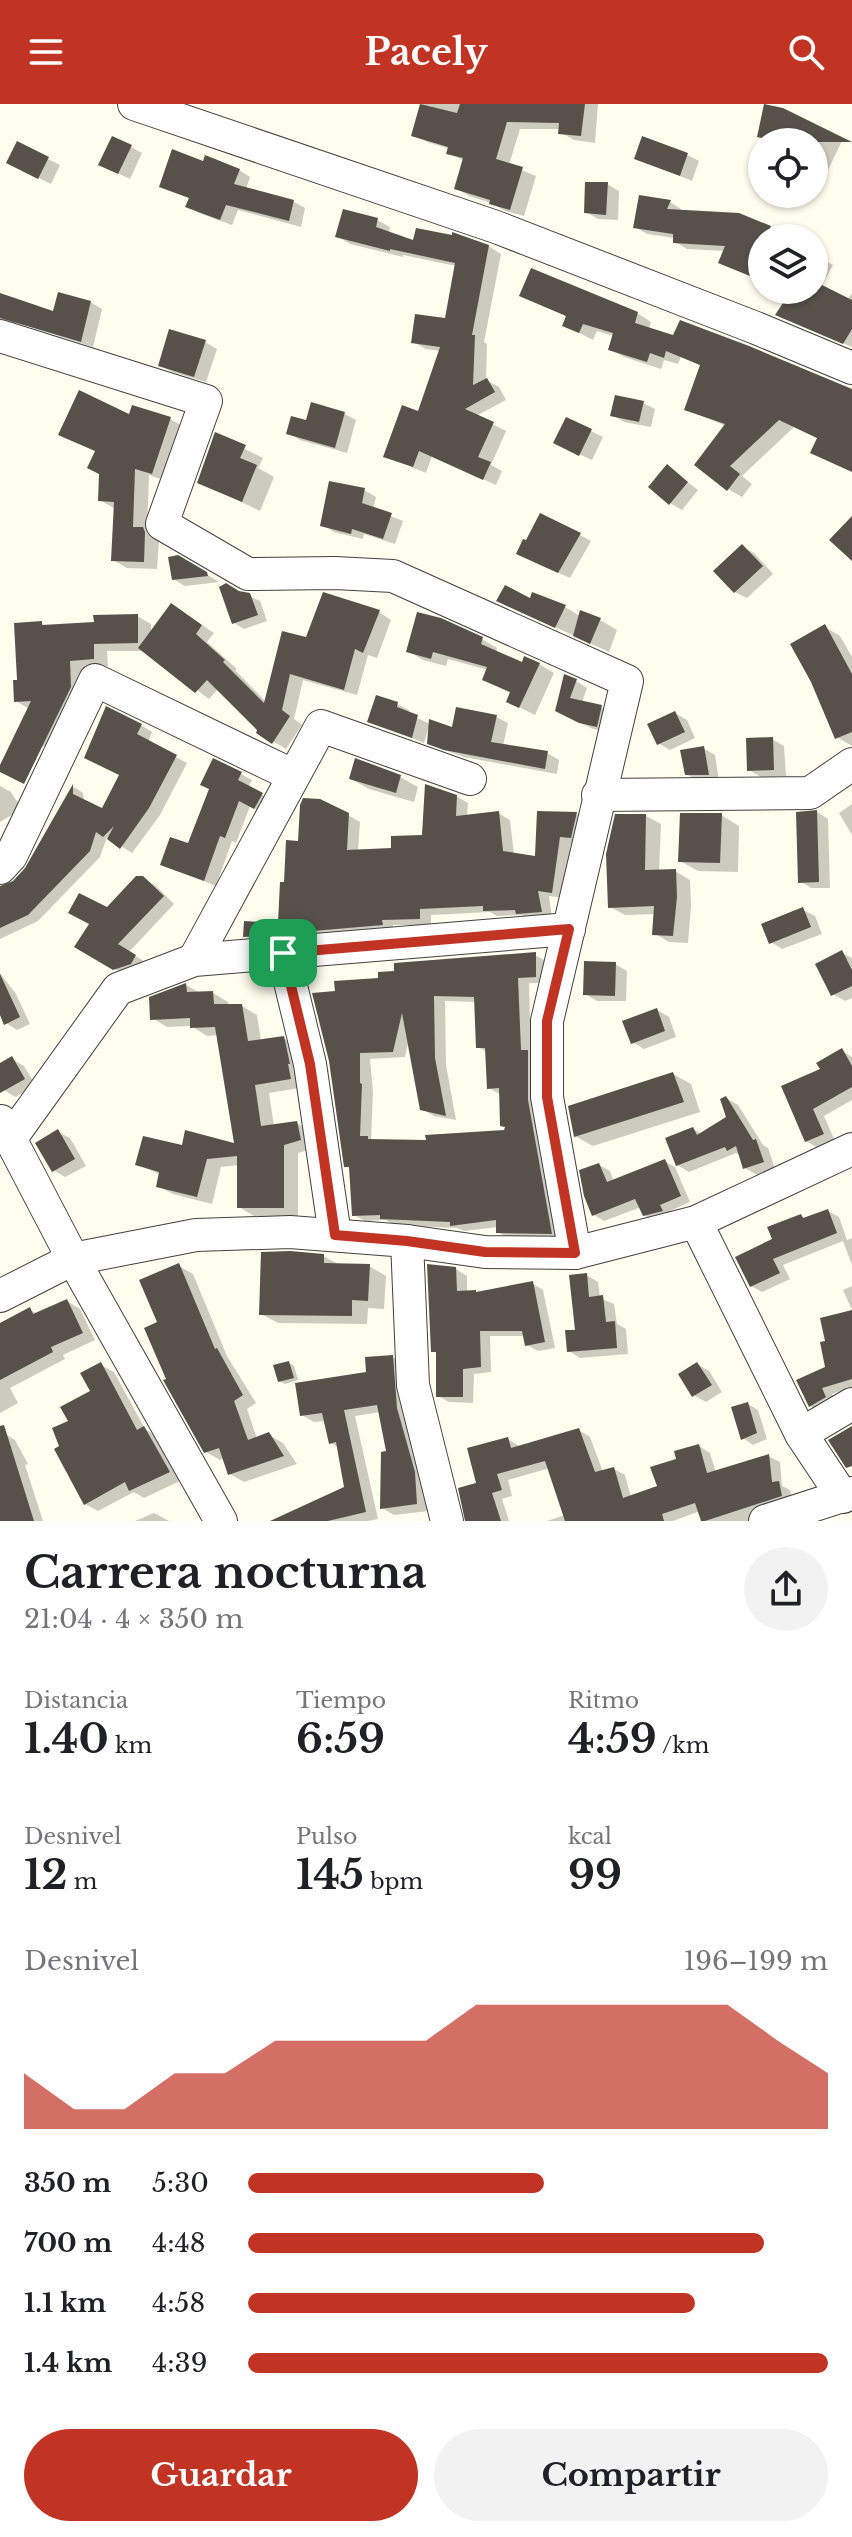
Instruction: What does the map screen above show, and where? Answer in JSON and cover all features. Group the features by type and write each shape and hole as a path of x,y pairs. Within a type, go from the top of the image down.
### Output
{"street":[{"path":"134,104 496,227 852,368"},
{"path":"0,336 206,401 162,524 248,574 393,576 627,681 547,1021 547,1097 575,1253"},
{"path":"0,868 11,856 95,680 292,775"},
{"path":"194,960 321,726 470,779"},
{"path":"598,795 810,793 852,764"},
{"path":"221,1521 73,1259 5,1129 118,989 194,960 569,929"},
{"path":"283,953 310,1064 335,1235"},
{"path":"0,1296 73,1259 196,1235 290,1232 407,1241 485,1252 575,1253 696,1222 852,1149"},
{"path":"696,1222 801,1434 848,1495 765,1521"},
{"path":"407,1241 413,1385 447,1521"},
{"path":"801,1434 852,1404"}],"building":[{"path":"420,104 457,113 460,104 585,104 581,136 558,134 559,123 507,122 496,159 523,167 510,210 454,189 463,158 446,154 448,147 411,136"},
{"path":"764,104 783,108 824,128 759,128"},
{"path":"828,130 852,142 828,142"},
{"path":"112,136 132,145 118,174 98,165"},
{"path":"642,136 688,153 680,176 634,159"},
{"path":"17,141 49,157 38,179 6,163"},
{"path":"172,149 203,161 205,155 240,169 234,184 294,200 289,221 226,205 220,220 185,207 189,198 159,187"},
{"path":"585,182 608,182 606,215 584,213"},
{"path":"639,195 671,200 667,209 739,213 766,224 748,224 748,275 718,263 725,246 673,243 673,234 633,228"},
{"path":"343,209 378,218 376,227 413,240 416,228 452,235 452,232 489,245 472,335 475,335 473,385 487,378 495,392 465,409 494,422 478,457 491,462 483,480 419,451 413,467 383,457 402,405 418,411 440,347 411,343 415,314 445,318 455,263 335,237"},
{"path":"531,268 638,312 635,323 673,335 680,320 852,389 852,472 810,453 817,438 779,420 730,466 740,474 727,491 694,465 725,424 684,410 700,365 666,351 664,358 650,353 647,362 608,350 613,333 583,324 579,333 562,326 566,316 519,296"},
{"path":"828,288 852,300 852,329 843,344 775,315 782,304 828,304"},
{"path":"58,292 91,301 81,342 0,318 0,293 53,311"},
{"path":"169,329 206,340 194,377 158,366"},
{"path":"79,390 129,414 132,405 171,417 152,474 135,469 133,527 143,527 145,532 144,562 111,561 114,502 98,501 99,474 87,468 95,451 58,435"},
{"path":"615,395 644,401 639,422 610,416"},
{"path":"311,402 345,412 335,448 286,434 291,416 306,420"},
{"path":"566,417 592,429 579,456 553,443"},
{"path":"215,432 246,445 240,458 257,465 242,502 197,483"},
{"path":"667,464 688,482 669,505 648,487"},
{"path":"329,481 365,488 362,503 392,513 383,539 352,529 351,534 320,526"},
{"path":"540,513 581,533 558,573 516,554"},
{"path":"852,516 852,561 829,540"},
{"path":"742,544 763,566 734,593 713,571"},
{"path":"178,555 207,572 208,576 172,580 168,557"},
{"path":"226,583 250,593 258,615 232,624 219,587"},
{"path":"505,585 530,598 532,592 566,605 555,628 496,601"},
{"path":"323,592 380,610 363,653 355,649 344,690 290,674 282,710 290,716 272,744 256,733 257,730 207,680 195,693 138,648 171,603 202,625 196,634 225,660 223,662 264,703 282,631 306,637"},
{"path":"580,610 601,618 590,644 573,636"},
{"path":"417,612 441,618 483,637 481,644 522,662 524,656 540,663 519,708 506,702 510,692 482,680 487,667 433,652 431,659 406,652"},
{"path":"138,614 138,643 94,644 94,659 70,661 71,687 24,784 0,772 0,765 31,701 14,702 13,680 17,680 14,623 94,622 93,615"},
{"path":"825,624 852,674 852,732 835,739 811,682 790,644"},
{"path":"564,674 577,679 570,698 602,705 597,727 579,723 555,711"},
{"path":"376,695 398,702 397,707 418,715 412,738 367,722"},
{"path":"106,706 142,724 137,734 177,755 149,808 120,849 107,839 114,826 103,837 96,832 90,851 28,915 0,928 0,886 13,881 25,868 73,784 73,794 102,808 119,775 84,758"},
{"path":"456,707 497,715 491,742 548,751 545,769 427,744 429,719 452,727"},
{"path":"675,711 685,732 657,745 647,724"},
{"path":"773,737 774,770 747,771 746,738"},
{"path":"704,746 709,775 685,775 680,750"},
{"path":"213,758 242,772 238,780 263,793 254,809 239,801 225,838 220,836 204,881 160,865 170,837 188,843 209,789 200,785"},
{"path":"355,758 401,775 396,793 349,779"},
{"path":"425,784 457,795 456,816 499,811 503,851 535,856 537,811 577,812 571,838 560,837 552,893 538,891 542,912 516,914 515,910 483,911 483,906 420,909 420,919 382,920 383,925 243,937 244,921 278,923 286,840 298,841 303,798 320,799 349,813 347,850 391,848 391,836 422,835"},
{"path":"817,810 819,882 798,883 796,812"},
{"path":"680,813 722,813 720,863 678,862"},
{"path":"615,814 646,814 645,870 676,869 673,936 652,935 654,906 608,908 606,854"},
{"path":"136,876 143,876 164,896 118,944 136,955 131,964 113,970 74,947 89,924 68,913 79,893 107,907"},
{"path":"803,907 811,927 769,944 761,924"},
{"path":"842,950 852,970 852,986 831,996 815,964"},
{"path":"536,952 536,977 518,978 521,1050 528,1050 528,1100 552,1234 496,1233 496,1220 450,1226 450,1222 380,1219 380,1215 352,1216 349,1167 344,1167 329,1061 312,993 335,991 334,981 378,978 378,972 394,971 394,963","holes":["434,996 474,997 476,1048 485,1048 487,1089 499,1088 500,1126 505,1127 504,1130 425,1135 426,1140 368,1139 368,1136 360,1136 360,1053 393,1052 402,1013 420,1110 446,1116 435,1058"]},
{"path":"584,961 616,962 615,996 583,995"},
{"path":"0,974 20,1017 4,1025 0,1015"},
{"path":"186,983 187,992 213,991 214,1004 242,1004 248,1041 284,1036 291,1079 255,1085 261,1126 297,1121 301,1140 284,1145 284,1208 237,1208 237,1156 207,1159 197,1197 156,1187 159,1172 135,1165 143,1136 182,1145 185,1130 234,1143 215,1027 190,1028 190,1018 150,1020 149,997"},
{"path":"657,1008 665,1031 631,1044 622,1021"},
{"path":"842,1048 852,1066 852,1087 813,1109 824,1134 805,1142 781,1086 820,1069 816,1063"},
{"path":"12,1056 25,1079 0,1093 0,1063"},
{"path":"673,1072 684,1102 574,1137 568,1106"},
{"path":"726,1096 753,1140 756,1139 764,1162 743,1169 736,1146 727,1151 725,1147 676,1166 665,1138 693,1127 697,1135 726,1117 720,1099"},
{"path":"58,1129 75,1159 52,1172 35,1143"},
{"path":"665,1159 681,1196 660,1205 663,1211 643,1216 635,1199 592,1216 579,1170 599,1163 607,1182"},
{"path":"828,1209 837,1233 773,1259 780,1273 750,1287 735,1257 772,1239 767,1227 801,1214 803,1218"},
{"path":"261,1252 324,1254 324,1263 370,1264 368,1301 352,1300 352,1316 259,1315"},
{"path":"179,1263 215,1349 243,1395 234,1401 248,1440 269,1432 284,1456 228,1475 219,1448 204,1453 163,1380 166,1379 144,1328 157,1322 139,1280"},
{"path":"427,1264 456,1267 457,1291 476,1292 533,1281 545,1342 525,1346 522,1331 480,1331 481,1367 463,1369 463,1397 436,1397 436,1352 431,1352"},
{"path":"587,1273 589,1297 603,1295 606,1322 615,1321 617,1348 567,1352 565,1330 575,1330 569,1275"},
{"path":"67,1299 83,1333 51,1347 53,1352 0,1380 0,1323 30,1307 33,1314"},
{"path":"852,1310 852,1379 822,1388 826,1397 809,1407 796,1380 825,1367 820,1342 825,1341 820,1318"},
{"path":"393,1355 397,1408 415,1472 417,1504 380,1509 381,1452 386,1451 377,1405 344,1410 366,1512 328,1521 270,1521 344,1487 336,1442 329,1444 322,1413 300,1416 295,1383 366,1372 365,1357"},
{"path":"289,1361 294,1378 278,1382 273,1365"},
{"path":"101,1362 137,1430 144,1426 170,1472 129,1491 125,1482 84,1505 54,1449 59,1446 52,1428 68,1421 60,1407 90,1391 80,1373"},
{"path":"697,1362 712,1385 692,1397 678,1374"},
{"path":"748,1402 757,1433 741,1440 731,1407"},
{"path":"4,1425 34,1521 0,1521 0,1426"},
{"path":"852,1426 852,1466 846,1468 828,1440"},
{"path":"579,1428 595,1472 614,1467 623,1498 657,1486 650,1467 676,1459 674,1451 699,1444 707,1473 769,1454 772,1482 779,1481 782,1496 705,1521 701,1521 695,1503 662,1514 664,1521 565,1521 545,1461 497,1474 502,1490 492,1493 501,1521 465,1521 458,1488 476,1483 467,1448 508,1437 511,1448"}],"route":[{"path":"569,929 547,1021 547,1097 575,1253 485,1252 335,1235 310,1064 283,953 569,929"}]}
